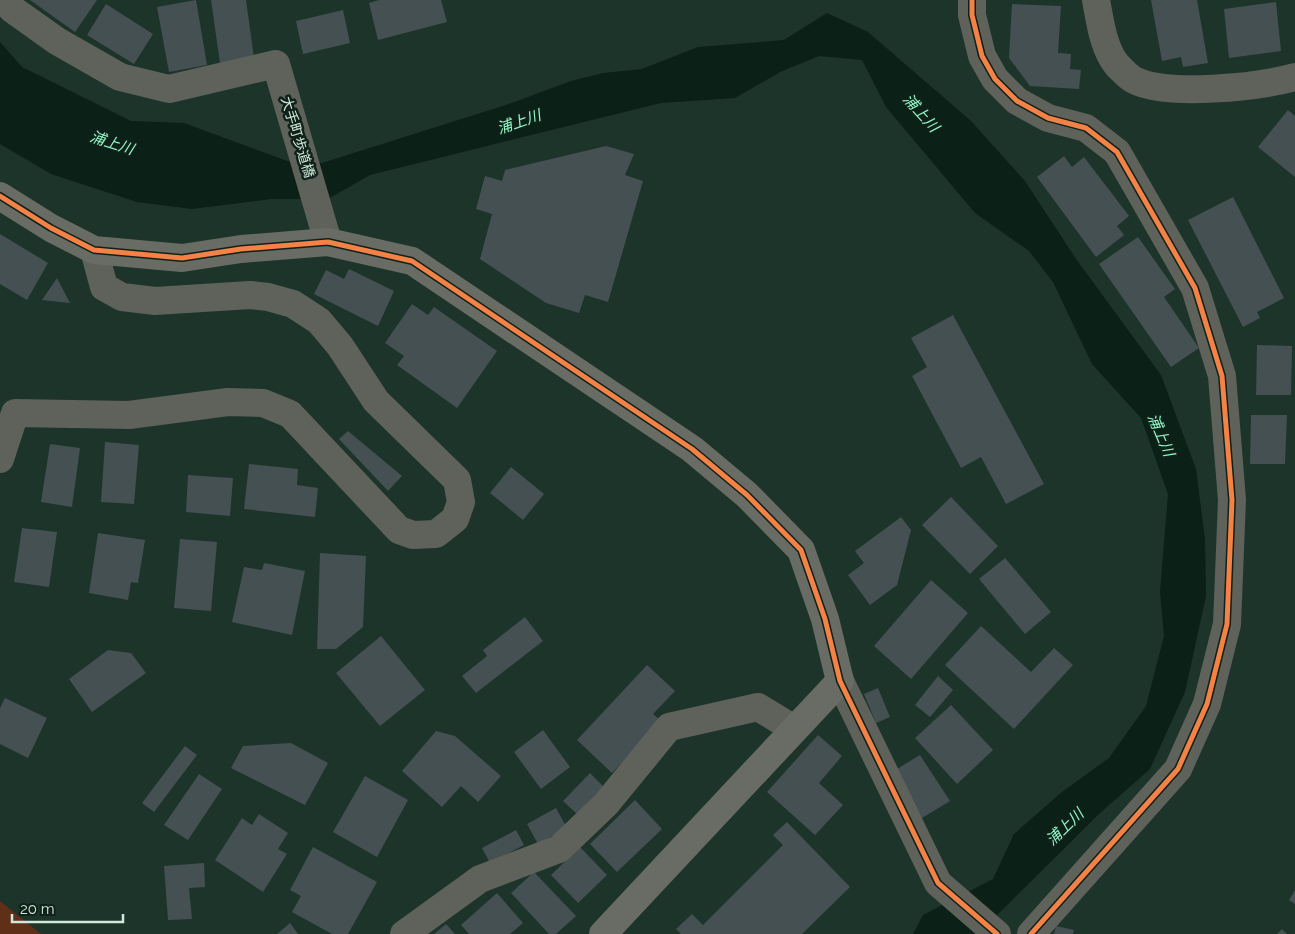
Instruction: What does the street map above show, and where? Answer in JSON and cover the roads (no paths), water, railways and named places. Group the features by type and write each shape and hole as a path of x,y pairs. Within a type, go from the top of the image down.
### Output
{"street":[{"name":"大手町歩道橋","path":"4,0 12,9 56,41 120,77 169,89 276,64 328,242"},
{"path":"972,0 972,15 982,56 995,79 1017,101 1048,118 1086,128 1117,152 1195,288 1222,376 1232,500 1227,624 1208,704 1178,769 1031,934"},
{"path":"1096,0 1108,47 1116,64 1134,80 1172,90 1271,84 1295,77"},
{"path":"0,196 51,228 94,250 182,258 242,249 328,242 412,261 692,449 748,495 801,550 825,618 840,681 938,883 997,934"},
{"path":"0,460 15,413 129,416 228,402 263,403 290,414 399,530 413,535 436,534 455,519 461,502 457,480 376,401 340,346 319,321 293,304 268,297 250,295 155,301 122,297 104,287 94,250"},
{"path":"603,934 840,681"},
{"path":"404,934 480,879 559,849 606,804 669,727 758,706 794,730"}],"water":[{"name":"浦上川","path":"827,13 868,32 971,121 1025,181 1076,259 1161,375 1196,469 1205,539 1206,596 1185,692 1150,769 1100,813 978,934 913,934 923,915 993,879 1014,834 1062,792 1109,758 1146,706 1164,636 1160,592 1168,494 1141,418 1092,364 1053,282 1029,251 975,213 886,107 862,60 819,56 780,72 735,98 661,103 370,175 328,199 272,199 192,209 137,202 51,174 0,144 0,42 22,67 131,121 184,123 287,161 322,163 509,104 571,81 603,73 642,69 698,47 784,40"}]}
